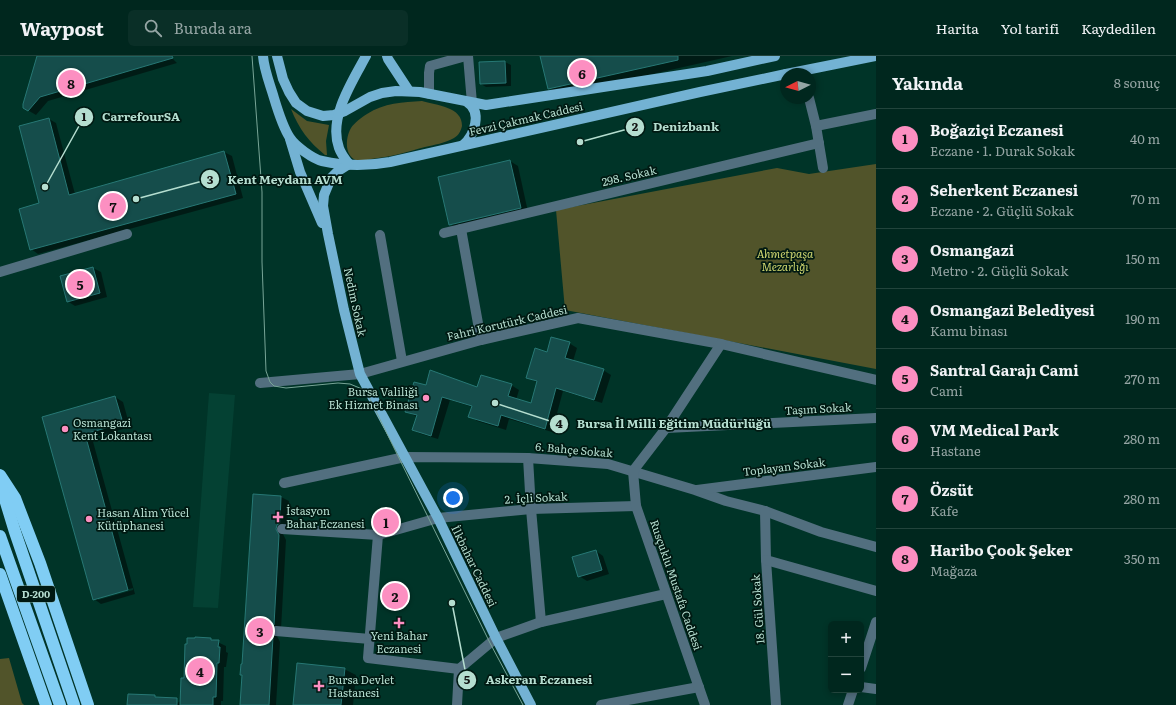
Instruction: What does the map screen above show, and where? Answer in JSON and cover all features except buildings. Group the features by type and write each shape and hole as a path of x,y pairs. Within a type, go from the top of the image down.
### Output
{"highway":[{"path":"0,475 15,498 40,563 88,705"},
{"name":"D-200","path":"0,483 15,532 74,705"},
{"name":"D-200","path":"0,536 60,705"},
{"path":"0,574 46,705"},
{"path":"0,601 5,604 15,617"}],"main road":[{"path":"277,56 283,79 296,103 307,111 323,116 336,114 370,97 382,93 409,91 486,105 707,71 775,56"},
{"path":"328,234 323,206 324,196 331,178 349,164 339,150 336,138 336,114 366,56"},
{"path":"387,56 409,91"},
{"name":"Fevzi Çakmak Caddesi","path":"816,69 876,56"},
{"path":"262,59 278,109 290,138 300,172 328,234"},
{"name":"Fevzi Çakmak Caddesi","path":"290,138 303,150 321,160 349,164 373,165 780,75"},
{"path":"463,145 468,141 474,132 475,112 470,102"},
{"name":"Nedim Sokak","path":"328,234 360,374"},
{"name":"İlkbahar Caddesi","path":"360,374 438,518 496,638 532,705"}],"street":[{"path":"424,93 430,66 467,56 470,102"},
{"path":"810,104 823,168"},
{"path":"816,126 876,114"},
{"name":"298. Sokak","path":"444,233 819,143"},
{"path":"461,229 481,340"},
{"path":"0,272 127,234"},
{"path":"380,235 402,361"},
{"name":"Fahri Korutürk Caddesi","path":"260,383 360,374 481,340 578,318 721,344 876,380"},
{"path":"633,471 666,428 721,344"},
{"name":"Taşım Sokak","path":"666,428 876,418"},
{"name":"6. Bahçe Sokak","path":"284,483 405,457 528,458 608,464 695,490 726,501 765,511 820,532 876,547"},
{"path":"528,458 541,622"},
{"name":"Toplayan Sokak","path":"695,490 876,467"},
{"name":"Rusçuklu Mustafa Caddesi","path":"633,471 636,506 705,705"},
{"name":"2. İçli Sokak","path":"282,529 378,535 438,518 531,510 636,506"},
{"name":"18. Gül Sokak","path":"765,511 766,560 776,705"},
{"path":"378,535 368,658 458,669 496,638 541,622 666,594"},
{"path":"766,560 876,591"},
{"path":"864,661 874,636 876,622"},
{"path":"276,631 370,639"},
{"path":"457,705 458,669"},
{"path":"601,705 699,687"},
{"path":"864,687 876,689"},
{"path":"848,705 852,693"}],"shaded area":[{"path":"209,393 235,395 218,608 193,607"}],"green space":[{"path":"422,101 448,108 458,115 462,126 457,136 440,144 364,161 354,159 348,152 347,142 349,132 354,124 361,118 373,110 387,105"},
{"path":"291,109 307,121 329,125 326,141 327,155 319,150 305,135 297,123"},
{"name":"Ahmetpaşa Mezarlığı","path":"876,164 876,369 565,310 556,210 777,168 809,174"},
{"path":"9,658 22,703 24,705 0,705 0,659"}],"tram line":[{"path":"252,56 262,192 262,262 266,371 270,382 274,386 286,388 338,383 350,384 362,389 369,397 490,643 523,705"}],"place":[{"name":"VM Medical Park","path":"582,73"},
{"name":"Haribo Çook Şeker","path":"71,83"},
{"name":"Denizbank","path":"580,142"},
{"name":"CarrefourSA","path":"45,187"},
{"name":"Kent Meydanı AVM","path":"136,199"},
{"name":"Özsüt","path":"113,206"},
{"name":"Santral Garajı Cami","path":"80,284"},
{"name":"Bursa Valiliği Ek Hizmet Binası","path":"426,398"},
{"name":"Bursa İl Milli Eğitim Müdürlüğü","path":"495,403"},
{"name":"Osmangazi Kent Lokantası","path":"65,429"},
{"name":"İstasyon Bahar Eczanesi","path":"278,517"},
{"name":"Hasan Alim Yücel Kütüphanesi","path":"89,519"},
{"name":"Boğaziçi Eczanesi","path":"386,522"},
{"name":"Seherkent Eczanesi","path":"395,596"},
{"name":"Askeran Eczanesi","path":"452,603"},
{"name":"Yeni Bahar Eczanesi","path":"399,623"},
{"name":"Osmangazi","path":"260,631"},
{"name":"Osmangazi Belediyesi","path":"200,671"},
{"name":"Bursa Devlet Hastanesi","path":"319,686"}]}
